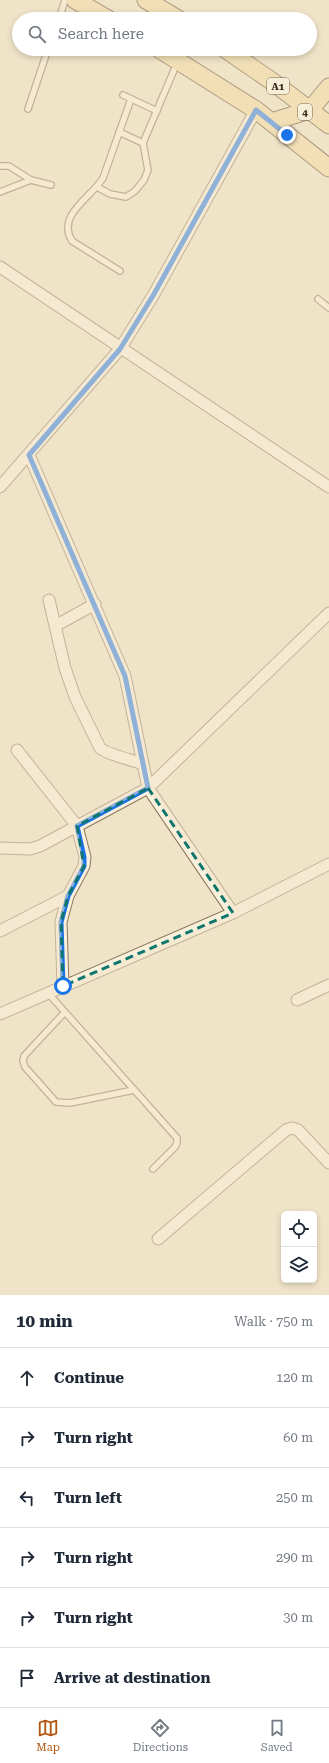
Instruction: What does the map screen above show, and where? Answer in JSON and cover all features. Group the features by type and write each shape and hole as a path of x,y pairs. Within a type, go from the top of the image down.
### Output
{"main road":[{"path":"75,0 96,12"},
{"path":"146,0 166,12"},
{"path":"171,56 256,110 329,168"},
{"name":"A1","path":"235,56 329,124"},
{"name":"4","path":"271,122 310,110 329,87"}],"street":[{"path":"0,487 120,349 154,294 256,110"},
{"path":"0,267 120,349 329,487"},
{"path":"29,455 125,676 148,788 233,913"},
{"path":"49,600 65,668 75,697 100,748 104,752 123,756 143,764"},
{"path":"55,626 95,604"},
{"path":"0,848 30,849 40,846 148,788 329,613"},
{"path":"17,750 77,826 84,857 84,866 68,896 61,922 63,986"},
{"path":"0,1002 4,1012 233,913 329,864"},
{"path":"0,931 68,896"},
{"path":"297,1000 329,985"},
{"path":"158,1239 286,1130 292,1128 298,1130 329,1162"}],"lane":[{"path":"61,12 65,0"},
{"path":"28,109 46,56"},
{"path":"97,186 110,194 119,197 126,197 135,192 144,180 148,170 142,143 178,60"},
{"path":"123,95 157,111"},
{"path":"120,271 72,241 68,235 67,228 70,217 77,206 103,178 131,99"},
{"path":"119,132 142,143"},
{"path":"0,166 9,166 31,180 51,184"},
{"path":"0,192 31,180"},
{"path":"318,299 329,308"},
{"path":"48,992 176,1138 176,1148 153,1169"},
{"path":"65,1012 24,1056 23,1061 25,1067 56,1102 70,1103 134,1090"}],"highlighted area":[{"path":"148,788 233,913 63,986 61,922 68,896 84,866 77,826"}],"route":[{"path":"63,986 61,922 68,896 81,875 84,866 84,857 77,826 148,788 125,676 29,455 120,349 154,294 256,110 287,135"}]}
